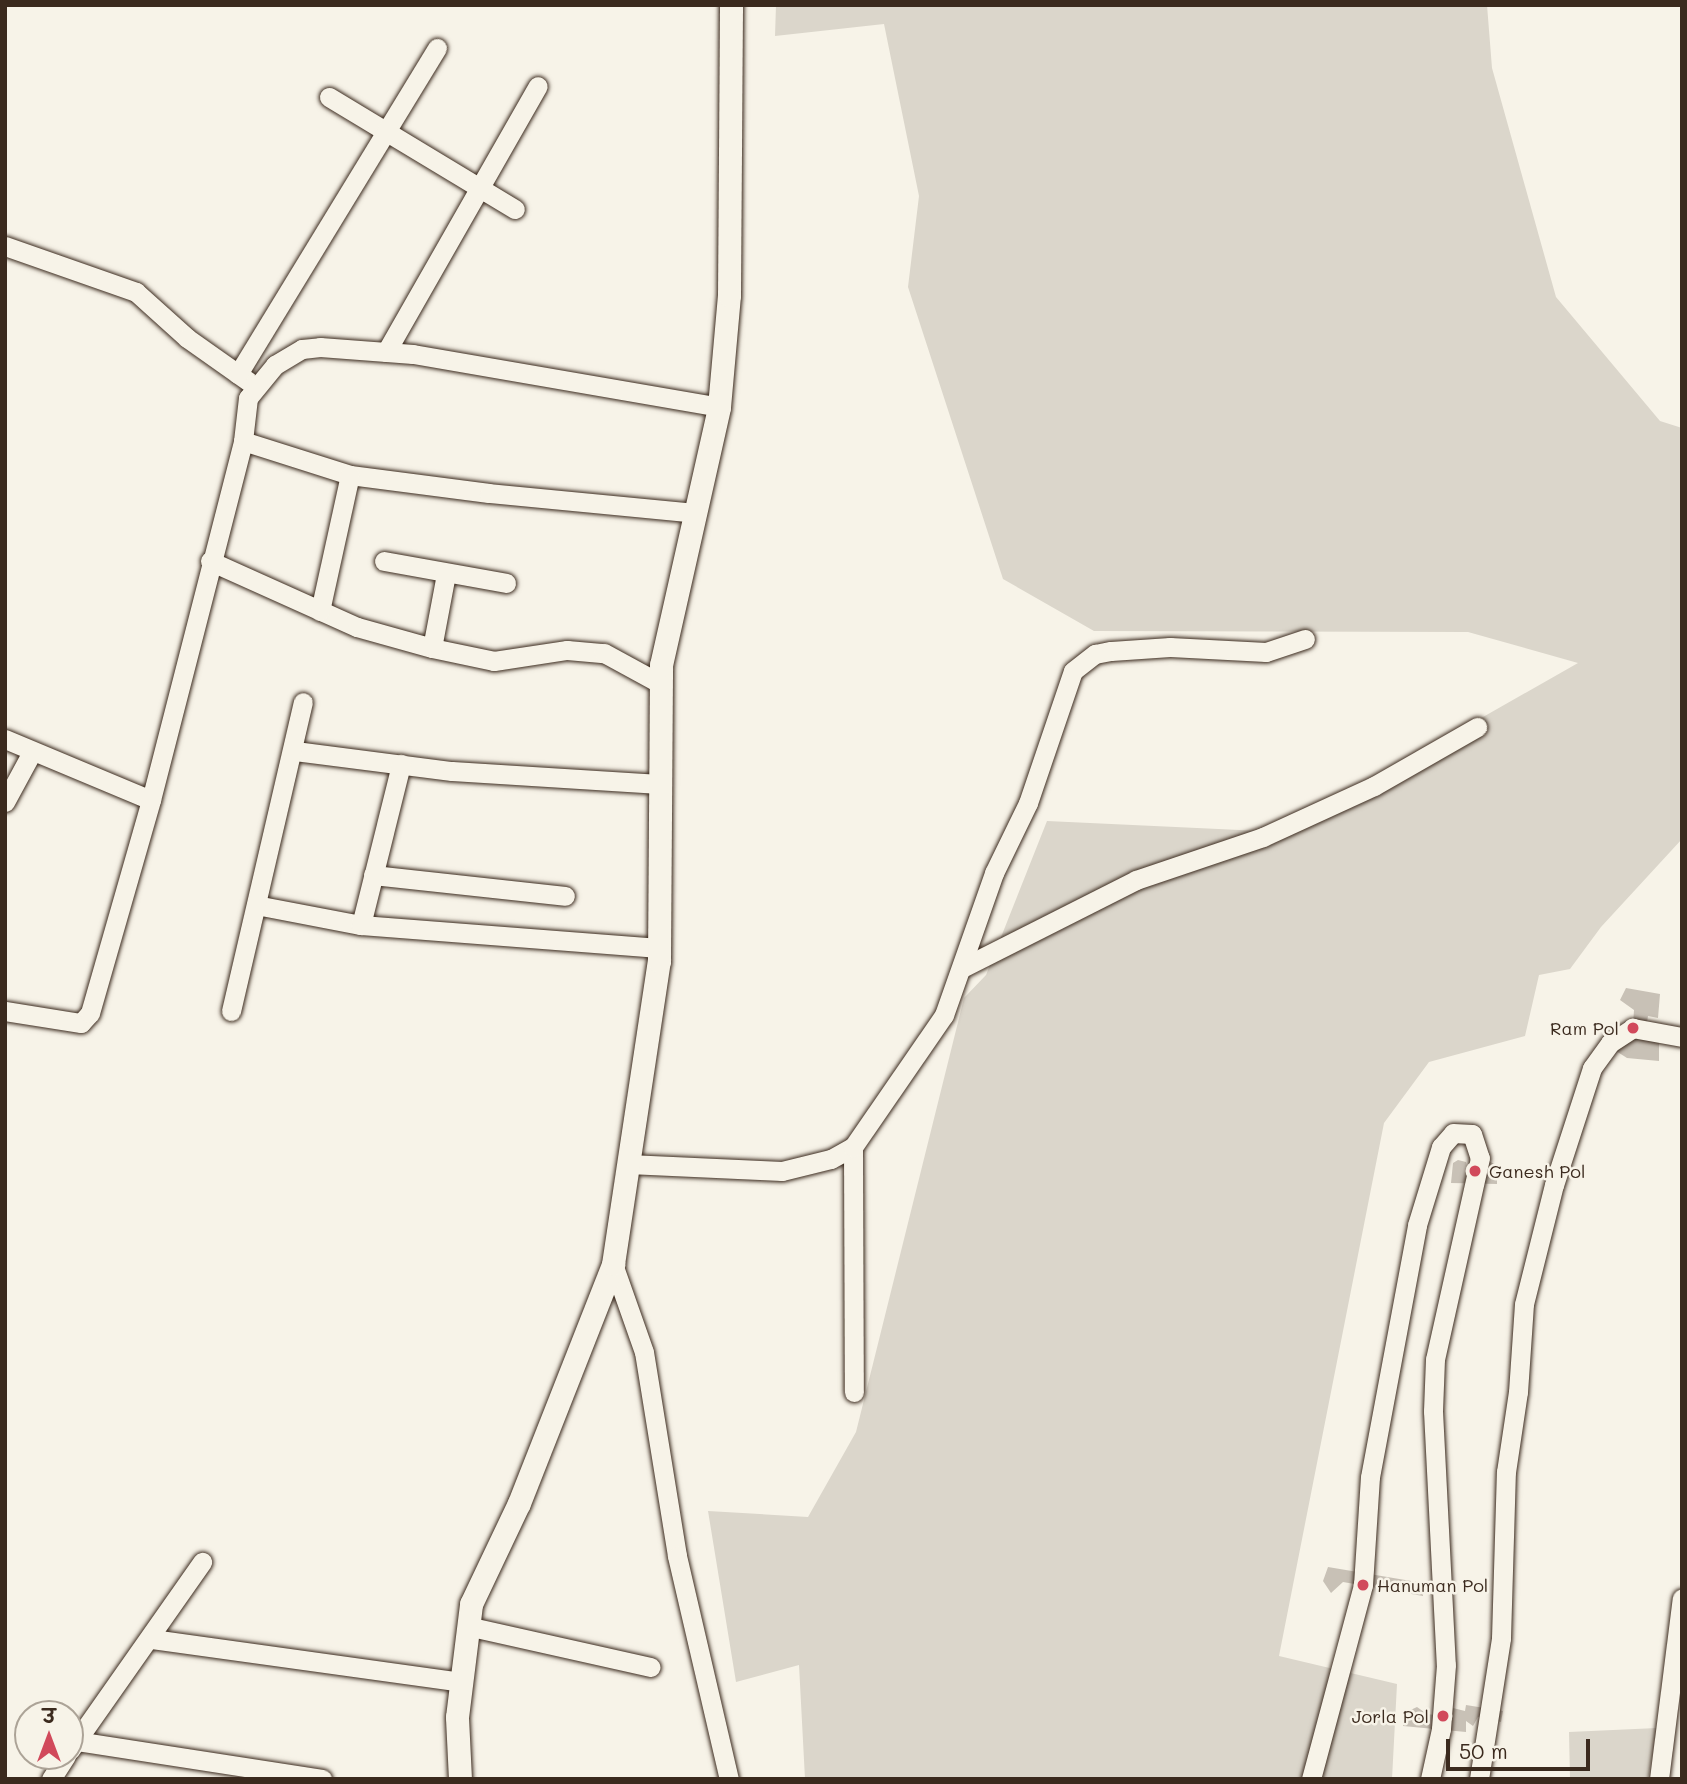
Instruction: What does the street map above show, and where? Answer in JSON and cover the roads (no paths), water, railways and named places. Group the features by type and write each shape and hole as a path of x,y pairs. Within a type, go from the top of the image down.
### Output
{"main road":[{"path":"461,1778 457,1717 471,1604 520,1503 613,1264 659,948 661,665 719,407 729,295 731,5"}],"street":[{"path":"238,374 437,48"},
{"path":"386,352 538,86"},
{"path":"330,97 515,209"},
{"path":"5,246 136,292 187,338 255,386"},
{"path":"5,1011 71,1022 86,1020 151,800 210,561 243,441 248,398 255,386 287,356 302,349 386,352 719,407"},
{"path":"243,441 350,475 489,494 696,513"},
{"path":"320,611 350,475"},
{"path":"210,561 357,627 432,648 495,661 558,651 604,653 661,684"},
{"path":"384,561 506,583"},
{"path":"432,648 446,573"},
{"path":"628,1164 782,1171 831,1159 853,1147 932,1038 962,968 994,873 1028,803 1065,689 1083,660 1103,652 1148,648 1266,652 1305,639"},
{"path":"231,1011 295,751 303,702"},
{"path":"962,968 1136,880 1263,837 1374,786 1477,727"},
{"path":"5,739 151,800"},
{"path":"5,802 32,751"},
{"path":"295,751 401,764 660,784"},
{"path":"361,925 401,764"},
{"path":"373,875 565,896"},
{"path":"256,905 361,925 659,948"},
{"path":"1479,1779 1501,1638 1506,1472 1518,1392 1524,1304 1554,1185 1592,1068 1610,1043 1633,1028 1682,1037"},
{"path":"1311,1779 1363,1585 1370,1477 1417,1225 1441,1147 1453,1133 1472,1134 1480,1158 1435,1359 1434,1437 1446,1665 1441,1729 1430,1779"},
{"path":"853,1147 855,1392"},
{"path":"613,1264 644,1352 677,1556 729,1779"},
{"path":"84,1729 112,1685 152,1639 202,1562"},
{"path":"1659,1779 1682,1598"},
{"path":"467,1626 650,1667"},
{"path":"152,1639 461,1682"},
{"path":"84,1751 322,1779"}],"place":[{"name":"Ram Pol","path":"1633,1028"},
{"name":"Ganesh Pol","path":"1475,1171"},
{"name":"Hanuman Pol","path":"1363,1585"},
{"name":"Jorla Pol","path":"1443,1716"}]}
